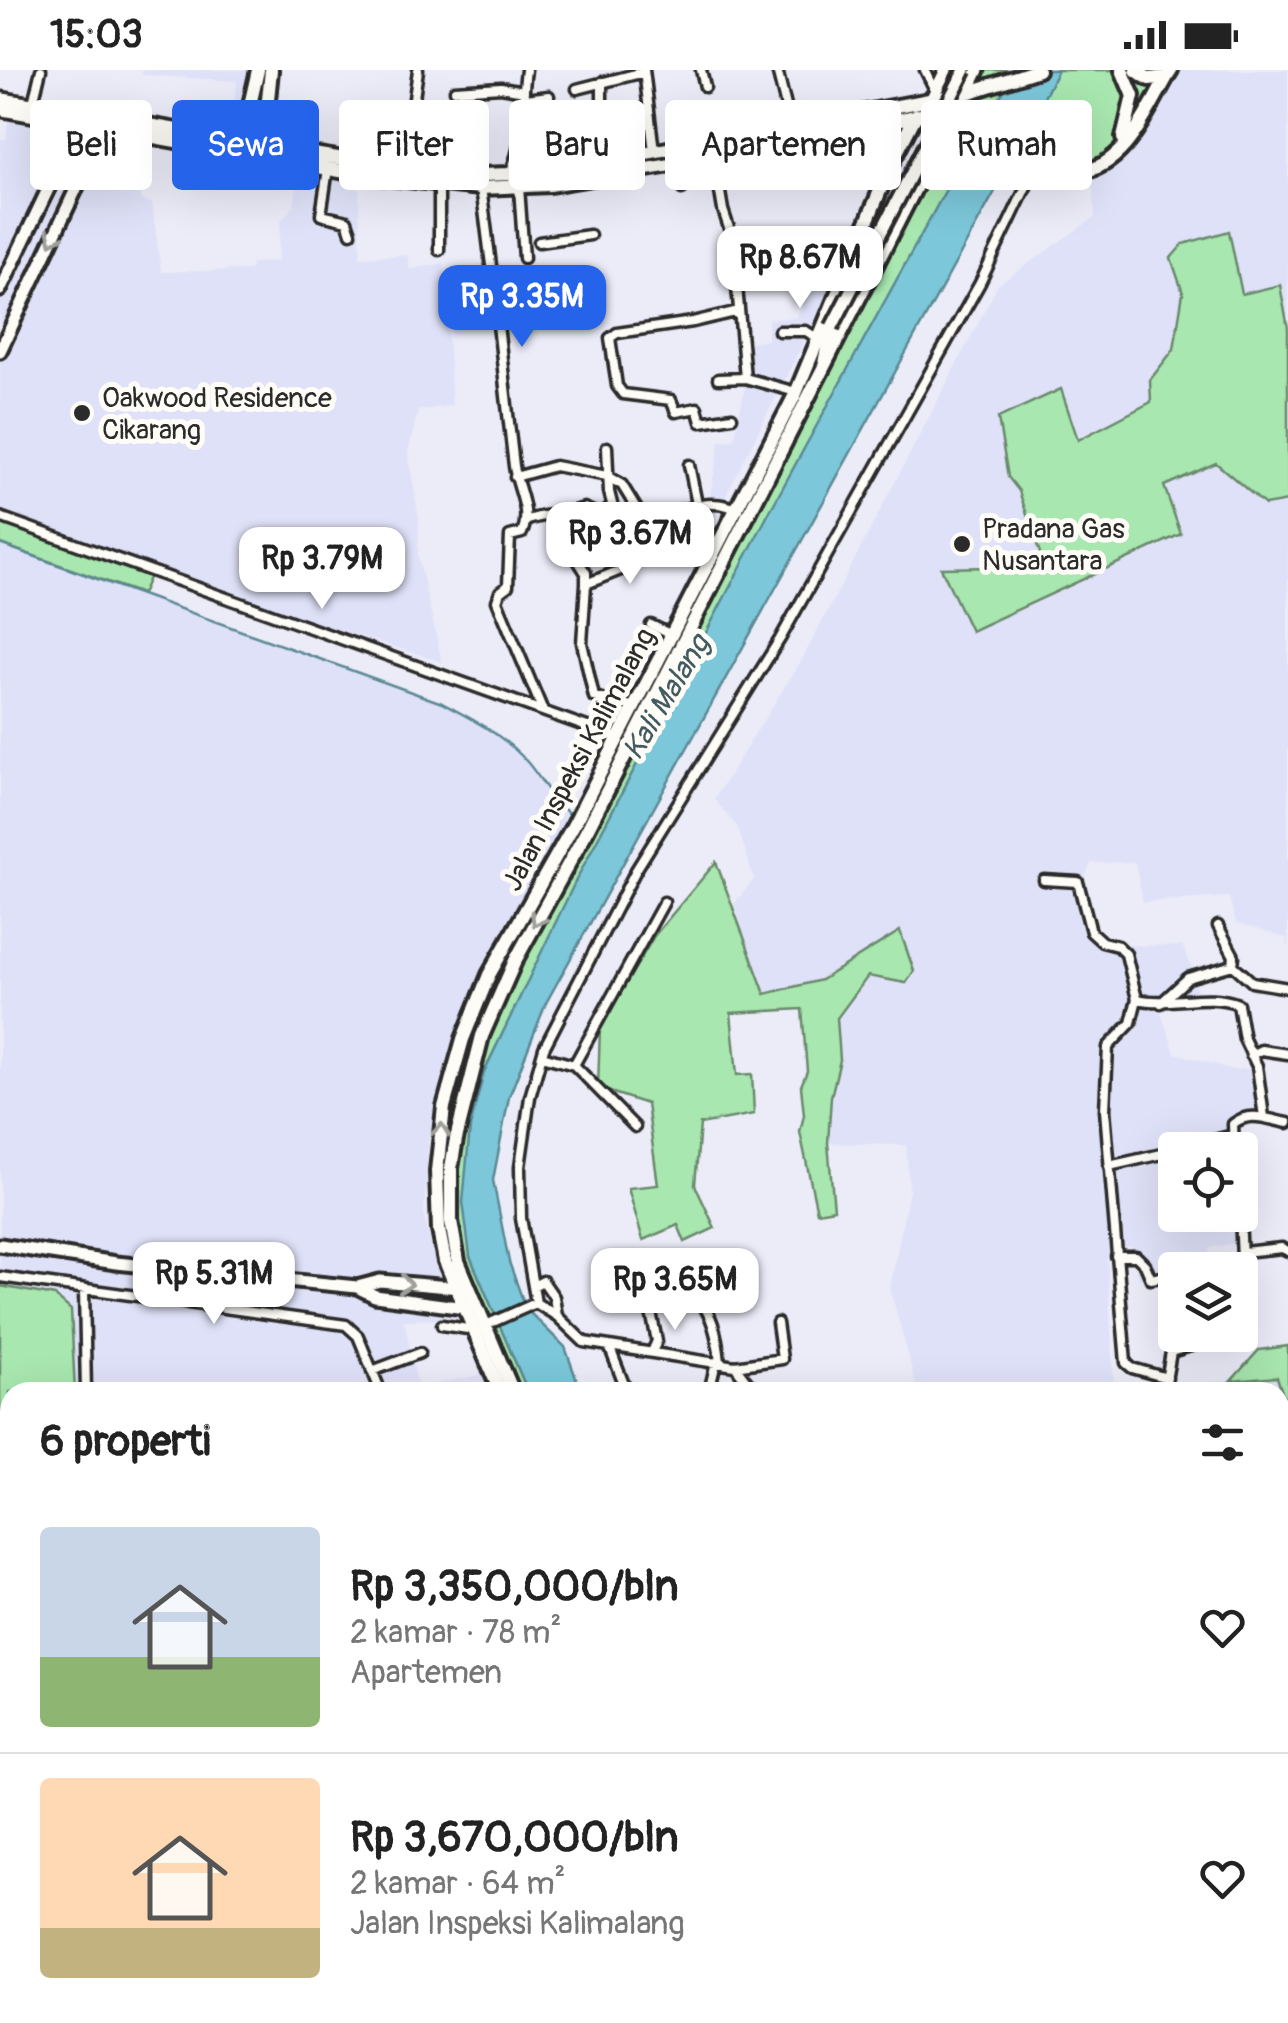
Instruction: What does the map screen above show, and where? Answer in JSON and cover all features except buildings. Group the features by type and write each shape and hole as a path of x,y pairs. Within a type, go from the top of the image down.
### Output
{"main road":[{"path":"267,100 271,70"},
{"path":"933,94 946,70"},
{"path":"811,356 831,329 965,70"},
{"path":"967,93 978,70"},
{"path":"901,101 933,94 967,93 1038,70"},
{"path":"1118,153 1133,96 1122,70"},
{"path":"1136,70 1149,79 1169,74"},
{"path":"1092,170 1118,153 1169,74"},
{"path":"152,129 228,139 245,128 257,77"},
{"path":"0,99 30,103"},
{"path":"0,108 30,114"},
{"path":"901,118 921,114"},
{"name":"Jalan Inspeksi Kalimalang","path":"901,147 921,114"},
{"path":"645,154 665,150"},
{"path":"319,167 339,170"},
{"path":"0,290 48,190"},
{"path":"0,350 75,190"},
{"name":"Jalan Inspeksi Kalimalang","path":"802,395 817,338 880,190"},
{"name":"Jalan Inspeksi Kalimalang","path":"455,1270 451,1168 462,1107 492,1009 741,511 802,395 822,367 922,190"},
{"path":"822,367 831,329"},
{"name":"Jalan Inspeksi Kalimalang","path":"497,1382 439,1230 437,1171 444,1107 489,975 625,741 635,707 666,661 672,635 701,592 715,548 741,511"},
{"path":"477,1002 492,1009"},
{"path":"0,1245 116,1263 357,1287 380,1281 462,1287"},
{"path":"357,1287 375,1296 470,1306"},
{"name":"Jalan Inspeksi Kalimalang","path":"479,1328 508,1382"}],"street":[{"path":"34,100 41,70"},
{"path":"414,100 418,70"},
{"path":"525,100 526,70"},
{"path":"777,70 785,100"},
{"path":"924,70 933,94"},
{"path":"576,90 644,71 654,152"},
{"path":"705,71 705,87"},
{"path":"602,82 602,100"},
{"path":"455,90 501,87 525,95 549,96"},
{"path":"328,168 321,215 347,221 351,232"},
{"path":"439,190 439,250"},
{"path":"481,190 516,477 528,520 522,533 510,536 508,586 497,600 542,711"},
{"path":"519,190 524,258"},
{"path":"720,190 733,240 745,378"},
{"path":"532,1305 533,1286 521,1218 520,1167 530,1098 542,1056 636,870 780,639 980,284 1025,190"},
{"path":"540,242 590,235"},
{"path":"732,417 701,422 697,408 676,412 673,400 624,394 617,386 610,338 618,333 739,311"},
{"path":"779,331 806,331 817,338"},
{"path":"718,379 745,378 802,395"},
{"path":"586,584 628,567 612,506 606,448"},
{"path":"689,465 696,504 715,548"},
{"path":"516,477 555,466 607,476 622,485 638,511 649,518 696,504 717,503 741,511"},
{"path":"528,520 584,508 600,515 612,506"},
{"path":"567,514 578,559 586,573 582,643 592,693 598,700 635,707"},
{"path":"0,517 625,741"},
{"path":"651,625 672,635"},
{"path":"1044,880 1078,882 1092,932 1126,954 1138,999 1131,1022 1108,1046 1108,1166 1126,1363 1166,1378"},
{"path":"574,1064 664,902"},
{"path":"1218,926 1234,956 1233,965"},
{"path":"1161,1003 1188,978 1233,965"},
{"path":"1233,965 1252,982 1288,988"},
{"path":"1138,999 1161,1003 1217,999 1238,1004 1250,1055 1257,1066 1264,1117"},
{"path":"1250,1055 1261,1050 1288,1054"},
{"path":"542,1056 574,1064 635,1127"},
{"path":"1233,1132 1234,1124 1242,1118 1264,1117 1288,1123"},
{"path":"1108,1166 1158,1154"},
{"path":"1241,1232 1243,1252 1282,1248 1288,1252"},
{"path":"1116,1256 1136,1256 1151,1279 1158,1278"},
{"path":"0,1277 341,1324 358,1336 377,1382"},
{"path":"533,1286 543,1280 550,1289 557,1316"},
{"path":"84,1290 86,1382"},
{"path":"646,1296 686,1295 698,1302 713,1325 718,1362 712,1382"},
{"path":"442,1325 479,1328 532,1305 557,1316 584,1342 736,1366 782,1359 777,1322"},
{"path":"651,1312 657,1341 652,1352"},
{"path":"609,1346 623,1382"},
{"path":"1165,1382 1171,1352"},
{"path":"372,1371 420,1353"},
{"path":"736,1366 747,1382"}],"shaded area":[{"path":"141,70 281,70 280,100 235,100 237,81 142,75"},
{"path":"1173,70 1288,70 1288,949 1286,938 1236,923 1229,897 1143,902 1135,862 1091,863 1080,888 1082,933 1102,945 1182,946 1194,972 1197,994 1157,1001 1175,1053 1234,1070 1253,1068 1261,1118 1225,1121 1226,1132 1158,1132 1158,1232 1234,1232 1235,1243 1209,1248 1209,1252 1158,1252 1158,1275 1139,1278 1131,1246 1107,1255 1114,1382 915,1382 890,1289 909,1190 906,1145 828,1143 831,1097 840,1060 837,1018 868,976 906,983 914,971 900,931 821,980 765,994 734,904 754,879 738,828 714,799 803,658 998,285 1095,217 1092,181 1124,151"},
{"path":"9,114 30,118 30,190 141,190 141,200 152,203 161,272 250,270 252,263 278,261 281,221 294,206 296,190 319,190 319,176 339,181 339,190 359,190 360,257 407,255 410,269 444,263 452,405 418,411 408,452 419,519 418,556 442,662 152,571 142,594 442,703 496,732 527,762 568,813 461,1022 429,1136 424,1216 436,1266 460,1319 404,1320 417,1382 0,1382 0,139 6,139"},
{"path":"825,256 844,262 701,545 720,441 734,440 747,377 742,343 768,340 768,319 796,318"},
{"path":"485,1374 488,1382 444,1382"},
{"path":"1277,1377 1279,1382 1209,1382"}],"green space":[{"path":"978,70 1017,70 1013,76 1037,70 1171,70 1119,153 1092,168 1092,100 963,100"},
{"path":"921,181 921,190 948,190 743,563 591,852 484,1072 470,1256 524,1382 509,1382 458,1261 451,1168 482,1036"},
{"path":"1229,231 1242,294 1280,285 1288,328 1288,501 1265,505 1216,463 1164,486 1181,534 971,631 941,568 992,567 1041,556 1019,491 1008,477 998,418 1061,389 1078,440 1151,402 1150,380 1174,349 1183,293 1171,258 1183,244"},
{"path":"0,517 152,571 142,594 0,544"},
{"path":"716,862 765,994 821,980 900,931 914,971 906,983 868,976 837,1018 840,1060 831,1097 828,1143 834,1209 817,1212 800,1132 804,1115 801,1086 807,1071 802,1009 731,1013 737,1075 752,1074 754,1114 700,1124 695,1185 715,1228 685,1242 678,1225 643,1240 628,1188 658,1185 647,1104 598,1088 600,1028 654,936"},
{"path":"0,1286 55,1296 71,1310 75,1382 0,1382"},
{"path":"1288,1346 1288,1382 1279,1382 1277,1377 1231,1381 1258,1351"}],"water":[{"path":"1017,70 1058,70 1043,100 998,100"},
{"path":"946,190 996,190 546,1003 509,1097 493,1180 509,1262 526,1309 565,1347 577,1382 524,1382 470,1256 463,1202 470,1127 484,1072 576,880 771,509"}],"waterway":[{"path":"0,544 442,703 509,744 568,813"}],"place":[{"name":"Oakwood Residence Cikarang","path":"82,413"},
{"name":"Pradana Gas Nusantara","path":"962,544"}],"water label":[{"name":"Kali Malang","path":"666,697"}]}
